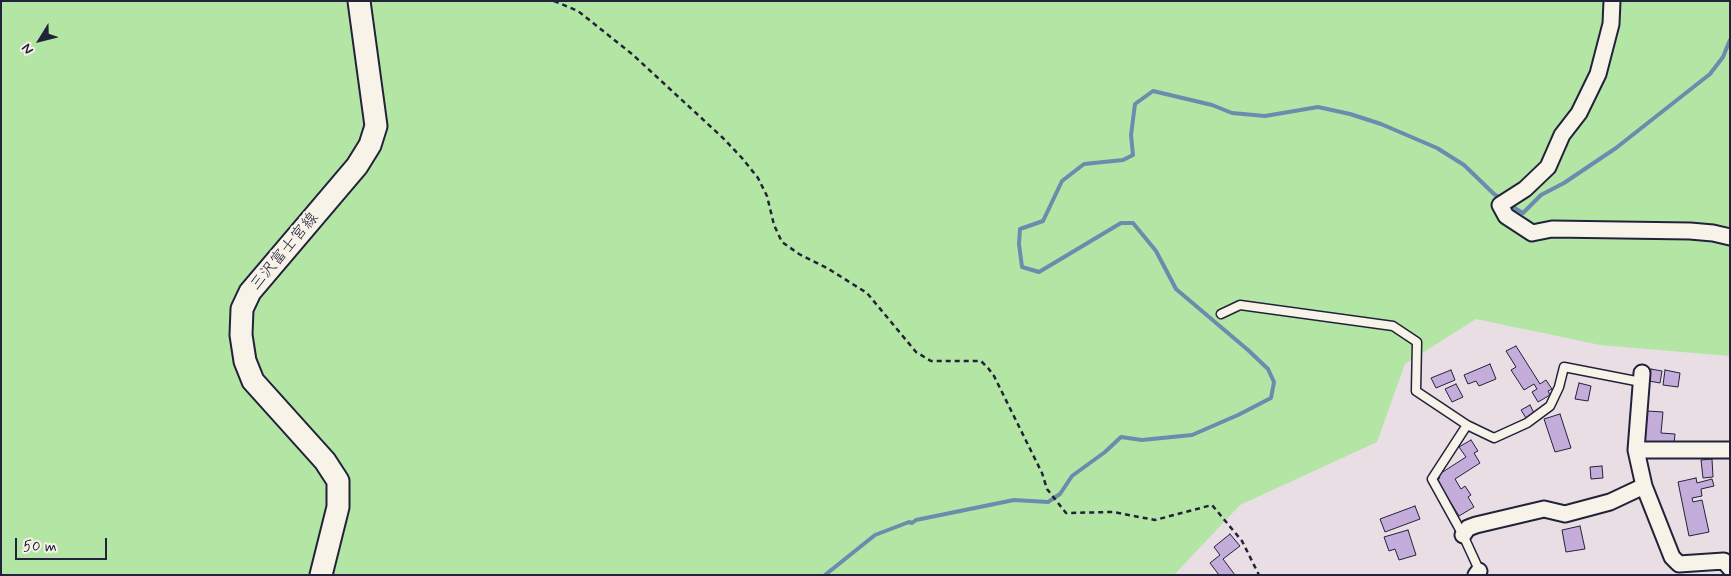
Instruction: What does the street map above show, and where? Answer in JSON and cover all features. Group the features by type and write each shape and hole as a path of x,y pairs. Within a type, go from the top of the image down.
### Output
{"main road":[{"name":"三沢富士宮線","path":"321,575 338,507 338,481 325,461 253,381 245,361 241,335 242,310 250,292 357,166 370,145 376,126 359,1"}],"street":[{"path":"1612,1 1611,24 1598,74 1579,113 1562,135 1548,167 1525,189 1505,201 1506,216 1532,233 1552,230 1690,230 1730,237"},
{"path":"1642,377 1636,450 1644,486 1672,557 1679,564 1724,561 1730,568"},
{"path":"1636,450 1730,450"},
{"path":"1463,535 1468,528 1476,525 1544,510 1565,514 1610,502 1644,486"}],"lane":[{"path":"1221,314 1240,306 1393,326 1417,342 1416,390 1467,425 1494,438 1527,423 1550,406 1559,387 1564,368 1642,377"},
{"path":"1467,425 1432,480 1463,535 1479,574"}],"path":[{"path":"554,1 578,10 632,54 742,158 758,178 767,196 774,225 782,242 799,254 827,268 867,293 916,352 931,361 981,361 994,376 1042,473 1047,489 1066,513 1113,512 1154,520 1212,505 1242,540 1260,575"}],"green space":[{"path":"1,1 1730,1 1730,356 1600,345 1476,319 1405,364 1377,442 1240,505 1174,575 1,575"}],"building":[{"path":"1516,346 1540,384 1546,380 1552,389 1548,391 1550,395 1538,402 1532,392 1537,389 1534,384 1524,390 1511,370 1516,367 1506,351"},
{"path":"1490,364 1496,379 1479,386 1476,381 1468,384 1464,375"},
{"path":"1651,369 1662,371 1660,383 1649,381"},
{"path":"1451,370 1455,380 1436,388 1431,378"},
{"path":"1665,370 1680,373 1678,387 1663,385"},
{"path":"1579,383 1591,386 1588,401 1575,399"},
{"path":"1456,384 1463,397 1452,402 1445,389"},
{"path":"1530,405 1534,413 1526,418 1521,410"},
{"path":"1647,411 1663,412 1661,433 1675,434 1674,445 1645,443"},
{"path":"1560,414 1571,448 1555,452 1544,419"},
{"path":"1471,440 1478,451 1474,453 1480,463 1455,479 1461,489 1465,486 1471,495 1468,497 1474,507 1459,516 1437,480 1440,478 1438,475 1466,457 1459,447"},
{"path":"1712,459 1713,477 1703,478 1701,460"},
{"path":"1602,466 1603,478 1591,479 1590,467"},
{"path":"1696,478 1697,483 1712,479 1714,486 1701,489 1702,496 1692,498 1693,502 1702,500 1709,532 1689,536 1678,482"},
{"path":"1415,506 1420,519 1385,532 1380,519"},
{"path":"1580,526 1585,549 1566,552 1562,530"},
{"path":"1408,530 1416,555 1399,560 1395,549 1389,551 1384,537"},
{"path":"1230,534 1240,546 1223,559 1235,575 1219,575 1210,563 1220,555 1214,547"}],"waterway":[{"path":"1508,204 1523,213 1541,195 1564,183 1616,148 1710,74 1723,57 1730,40"},
{"path":"825,575 875,535 909,522 912,523 916,520 1014,500 1048,502 1060,494 1072,476 1105,452 1121,437 1142,440 1192,435 1271,398 1274,382 1268,369 1176,289 1156,251 1133,223 1121,223 1039,272 1022,267 1019,244 1020,229 1043,221 1062,181 1084,164 1123,160 1133,155 1131,135 1135,104 1153,91 1212,105 1232,113 1265,116 1318,107 1350,114 1381,124 1437,148 1464,165 1494,194 1503,200"}]}
